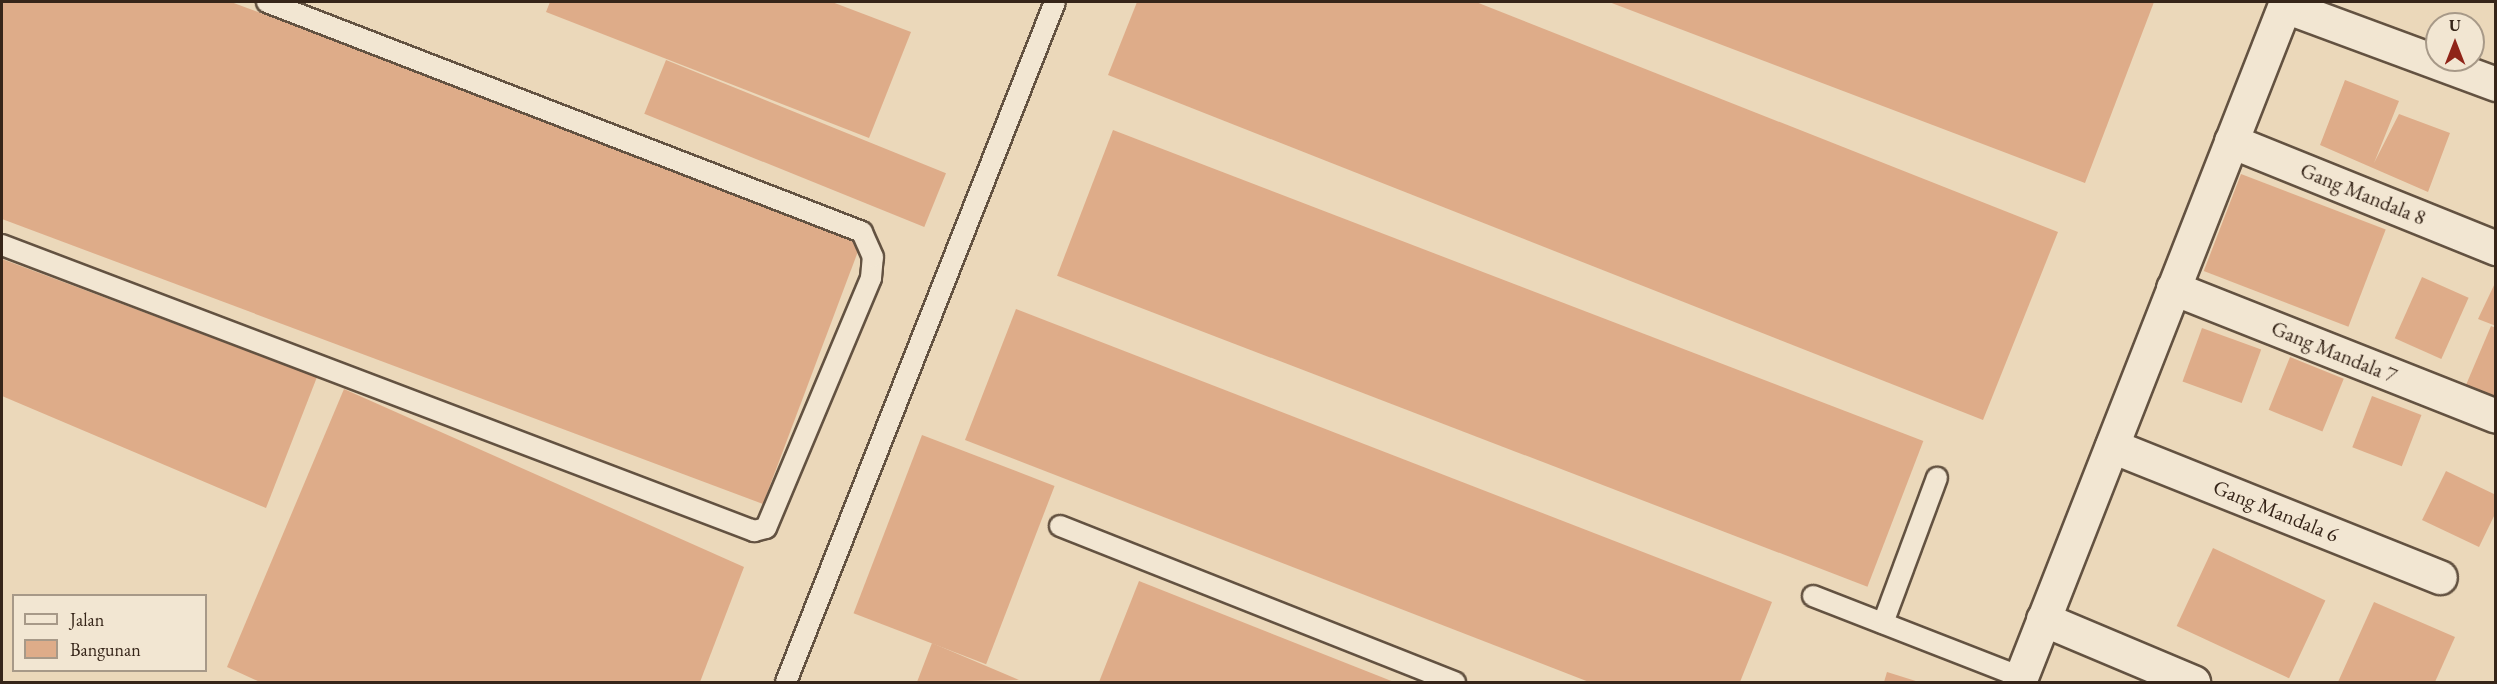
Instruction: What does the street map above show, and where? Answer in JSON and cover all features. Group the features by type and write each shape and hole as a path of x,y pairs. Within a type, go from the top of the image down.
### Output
{"street":[{"path":"2020,680 2286,4 2496,84"},
{"name":"Gang Mandala 8","path":"2231,141 2496,248"},
{"name":"Gang Mandala 7","path":"2174,288 2496,416"},
{"name":"Gang Mandala 6","path":"2112,446 2440,577"},
{"path":"2043,619 2193,682"}],"lane":[{"path":"2,245 754,531 766,528 871,278 873,257 862,232 267,2"},
{"path":"786,682 1055,2"},
{"path":"1883,623 1936,478"},
{"path":"1060,526 1455,682"},
{"path":"1813,596 2020,680"}],"building":[{"path":"2,2 231,2 863,238 763,504 2,219"},
{"path":"550,2 832,2 911,32 869,138 546,12"},
{"path":"1137,2 1476,2 2058,232 1983,420 1108,75"},
{"path":"1609,2 2154,2 2085,183"},
{"path":"666,60 946,173 924,227 644,114"},
{"path":"2345,80 2399,101 2374,163 2399,114 2450,133 2428,192 2320,145"},
{"path":"1113,130 1923,441 1867,587 1057,276"},
{"path":"2241,174 2386,230 2348,327 2204,271"},
{"path":"2,259 317,377 266,508 2,396"},
{"path":"2422,277 2469,298 2441,359 2395,338"},
{"path":"2496,281 2496,326 2478,319"},
{"path":"1016,309 1772,602 1740,682 1589,682 965,440"},
{"path":"2491,326 2496,328 2496,406 2463,392"},
{"path":"2202,328 2261,350 2242,403 2183,382"},
{"path":"2290,357 2344,379 2322,432 2269,410"},
{"path":"344,389 744,567 700,682 260,682 227,667"},
{"path":"2372,396 2421,415 2402,466 2352,447"},
{"path":"922,435 1055,486 986,664 854,613"},
{"path":"2446,471 2496,495 2496,512 2479,547 2422,520"},
{"path":"2213,548 2325,600 2289,678 2177,626"},
{"path":"1139,581 1394,682 1099,682"},
{"path":"2374,602 2455,637 2435,682 2338,682"},
{"path":"932,643 1019,680 917,682"},
{"path":"1887,672 1919,682 1884,682"}]}
